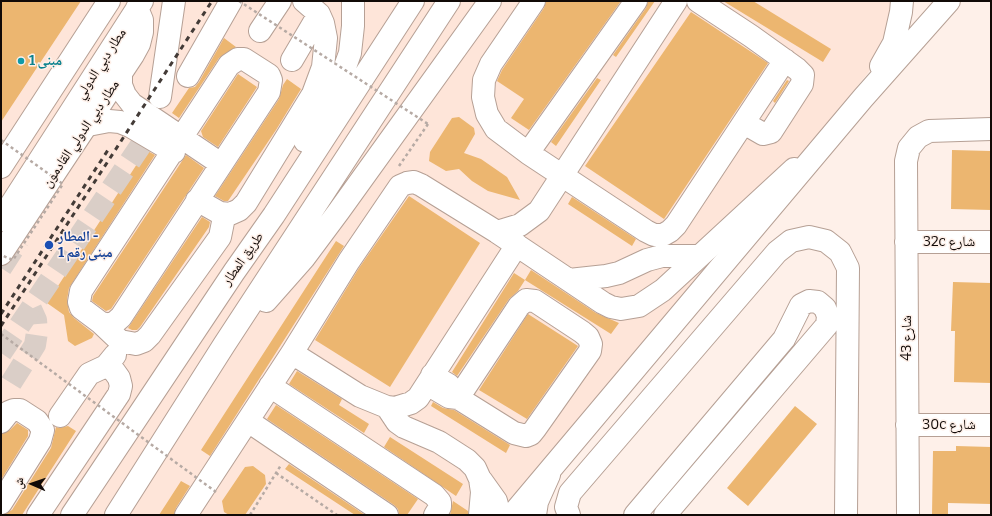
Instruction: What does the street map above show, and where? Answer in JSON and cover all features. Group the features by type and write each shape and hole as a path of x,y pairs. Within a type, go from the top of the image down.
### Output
{"main road":[{"name":"مطار دبي الدولي","path":"1,167 109,1"},
{"name":"مطار دبي الدولي القادمون","path":"1,254 88,125 123,78 173,1"},
{"name":"مطار دبي الدولي القادمون","path":"160,97 173,1"},
{"path":"188,76 231,1"},
{"path":"260,32 280,1"},
{"path":"274,214 285,177 341,78 350,52 353,26 353,1"},
{"name":"طريق المطار","path":"72,515 274,214 413,1"},
{"path":"116,515 224,345 448,1"},
{"path":"224,345 265,303 304,258 380,156 490,1"},
{"path":"534,1 491,64 484,80 483,97 487,114 496,129 528,153 654,235 663,235 670,231 744,123 763,134 767,134 774,128 803,80 800,72 785,60 698,1"},
{"path":"528,153 636,1"},
{"path":"540,261 535,249 534,236 535,223 539,211 676,1"},
{"path":"863,98 894,43 902,12 902,1"},
{"path":"512,515 863,98 949,1"},
{"name":"مطار دبي الدولي","path":"62,123 140,4"},
{"name":"مطار دبي الدولي القادمون","path":"123,78 139,44 142,20 140,4"},
{"path":"292,60 312,7"},
{"path":"197,200 220,213 230,214 239,210 246,203 313,94 319,81 326,52 323,23 312,7"},
{"path":"101,323 112,324 121,317 271,86 269,75 244,59 233,61 178,145 79,297 81,308 101,323 120,341 136,344 144,341 150,335 220,237 223,222"},
{"path":"62,123 65,69"},
{"path":"123,78 122,85 125,95 132,104 178,145"},
{"path":"88,125 109,121 120,122 221,164"},
{"name":"مطار دبي الدولي القادمون","path":"1,220 62,123"},
{"name":"شارع 43","path":"908,515 906,161 909,148 918,137 929,131 991,129"},
{"path":"186,515 400,186 406,183 414,182 421,185 497,232 611,308 630,309 639,306 663,290 698,256 832,135"},
{"path":"497,232 520,225 539,211"},
{"path":"637,264 640,258 646,231"},
{"path":"570,515 566,507 570,493 777,252 791,241 809,237 826,241 840,252 848,268 846,515"},
{"name":"32c شارع","path":"906,242 991,242"},
{"path":"387,408 403,406 426,386 517,245"},
{"path":"569,280 619,273 647,260 666,255 698,256"},
{"path":"426,386 449,385 458,398 520,436 526,436 531,434 590,351 588,337 535,301 526,300 518,306 458,398"},
{"path":"634,515 784,340 801,305 809,301 818,302 825,308 828,316 827,325 665,515"},
{"path":"292,353 360,396 387,408 397,422 404,427 429,436 467,460 475,468 480,479 496,501 500,515"},
{"path":"38,515 119,394 121,386 119,378 110,361 89,374 60,416"},
{"path":"270,386 434,495 440,502 440,507 436,515"},
{"path":"426,386 421,418 429,436"},
{"path":"1,422 9,412 20,410 37,421 43,430 40,441 1,503"},
{"path":"248,421 387,515"},
{"name":"30c شارع","path":"907,425 991,425"},
{"path":"535,515 537,502 551,470"},
{"path":"480,479 482,492 480,515"}],"path":[{"path":"239,1 428,124 399,166"},
{"path":"1,140 63,184 13,260 1,254"},
{"path":"1,334 216,492"},
{"path":"250,515 290,450"},
{"path":"276,474 337,515"}],"shaded area":[{"path":"1,1 895,1 883,50 868,73 672,314 496,515 1,515"}],"building":[{"name":"مبنى 1","path":"1,1 81,1 1,122"},
{"path":"546,1 621,1 529,130 511,118 524,99 497,81 502,70 544,8"},
{"path":"648,1 655,1 616,57 613,55 646,8"},
{"path":"723,1 753,1 831,49 823,62"},
{"path":"691,12 768,63 664,219 585,166"},
{"path":"224,38 236,47 219,58 179,118 172,113 189,88 195,87 199,82"},
{"path":"238,74 257,87 218,147 203,137 201,131"},
{"path":"597,78 601,80 556,146 551,142"},
{"path":"287,79 301,89 276,130 228,201 224,201 215,196 279,99 283,85"},
{"path":"787,80 789,81 775,103 773,101"},
{"path":"459,117 474,128 475,134 464,153 481,159 507,177 520,200 488,191 472,181 459,169 446,171 429,161 430,152 452,118"},
{"path":"146,150 155,155 69,288 67,300 69,312 74,318 94,334 92,338 75,346 68,341 64,315 47,303"},
{"path":"952,150 991,151 991,210 951,209"},
{"path":"186,155 204,168 111,309 106,311 92,301 93,296"},
{"path":"409,196 480,243 390,387 315,340 359,268"},
{"path":"572,197 636,239 632,246 568,204"},
{"path":"202,217 210,222 209,227 140,327 137,330 128,328"},
{"path":"336,241 344,246 210,456 201,450"},
{"path":"531,270 596,313 619,323 611,334 525,280"},
{"path":"514,273 525,280 518,291 509,299 457,376 452,372"},
{"path":"953,282 991,283 991,383 954,382 955,331 951,331"},
{"path":"528,314 578,346 527,419 479,390"},
{"path":"297,371 342,399 339,405 369,424 364,433 289,384"},
{"path":"433,402 443,408 454,410 510,445 506,453 431,406"},
{"path":"276,405 418,499 407,515 399,515 398,509 394,505 267,419"},
{"path":"795,406 817,424 748,506 727,488"},
{"path":"17,423 28,430 28,436 1,480 1,434 10,430"},
{"path":"68,426 76,431 22,515 3,515 12,510 51,448 56,427 59,428"},
{"path":"390,437 463,484 456,496 384,447"},
{"path":"956,446 991,447 991,504 948,503 948,515 932,515 933,451 956,451"},
{"path":"289,464 365,515 355,515 285,469"},
{"path":"253,466 265,475 266,484 245,515 229,515 224,512 222,501 245,467"},
{"path":"181,481 190,486 176,508 174,515 159,515"},
{"path":"453,501 468,511 468,515 450,515"}],"tunnel":[{"path":"1,353 145,139 154,120"},
{"path":"1,268 19,240"},
{"path":"11,383 35,345 37,332 36,320 31,309"}],"railway":[{"path":"1,326 212,1"},
{"path":"1,314 108,150"}],"place":[{"name":"مبنى 1","path":"21,61"},
{"name":"المطار - مبنى رقم 1","path":"49,245"}]}
